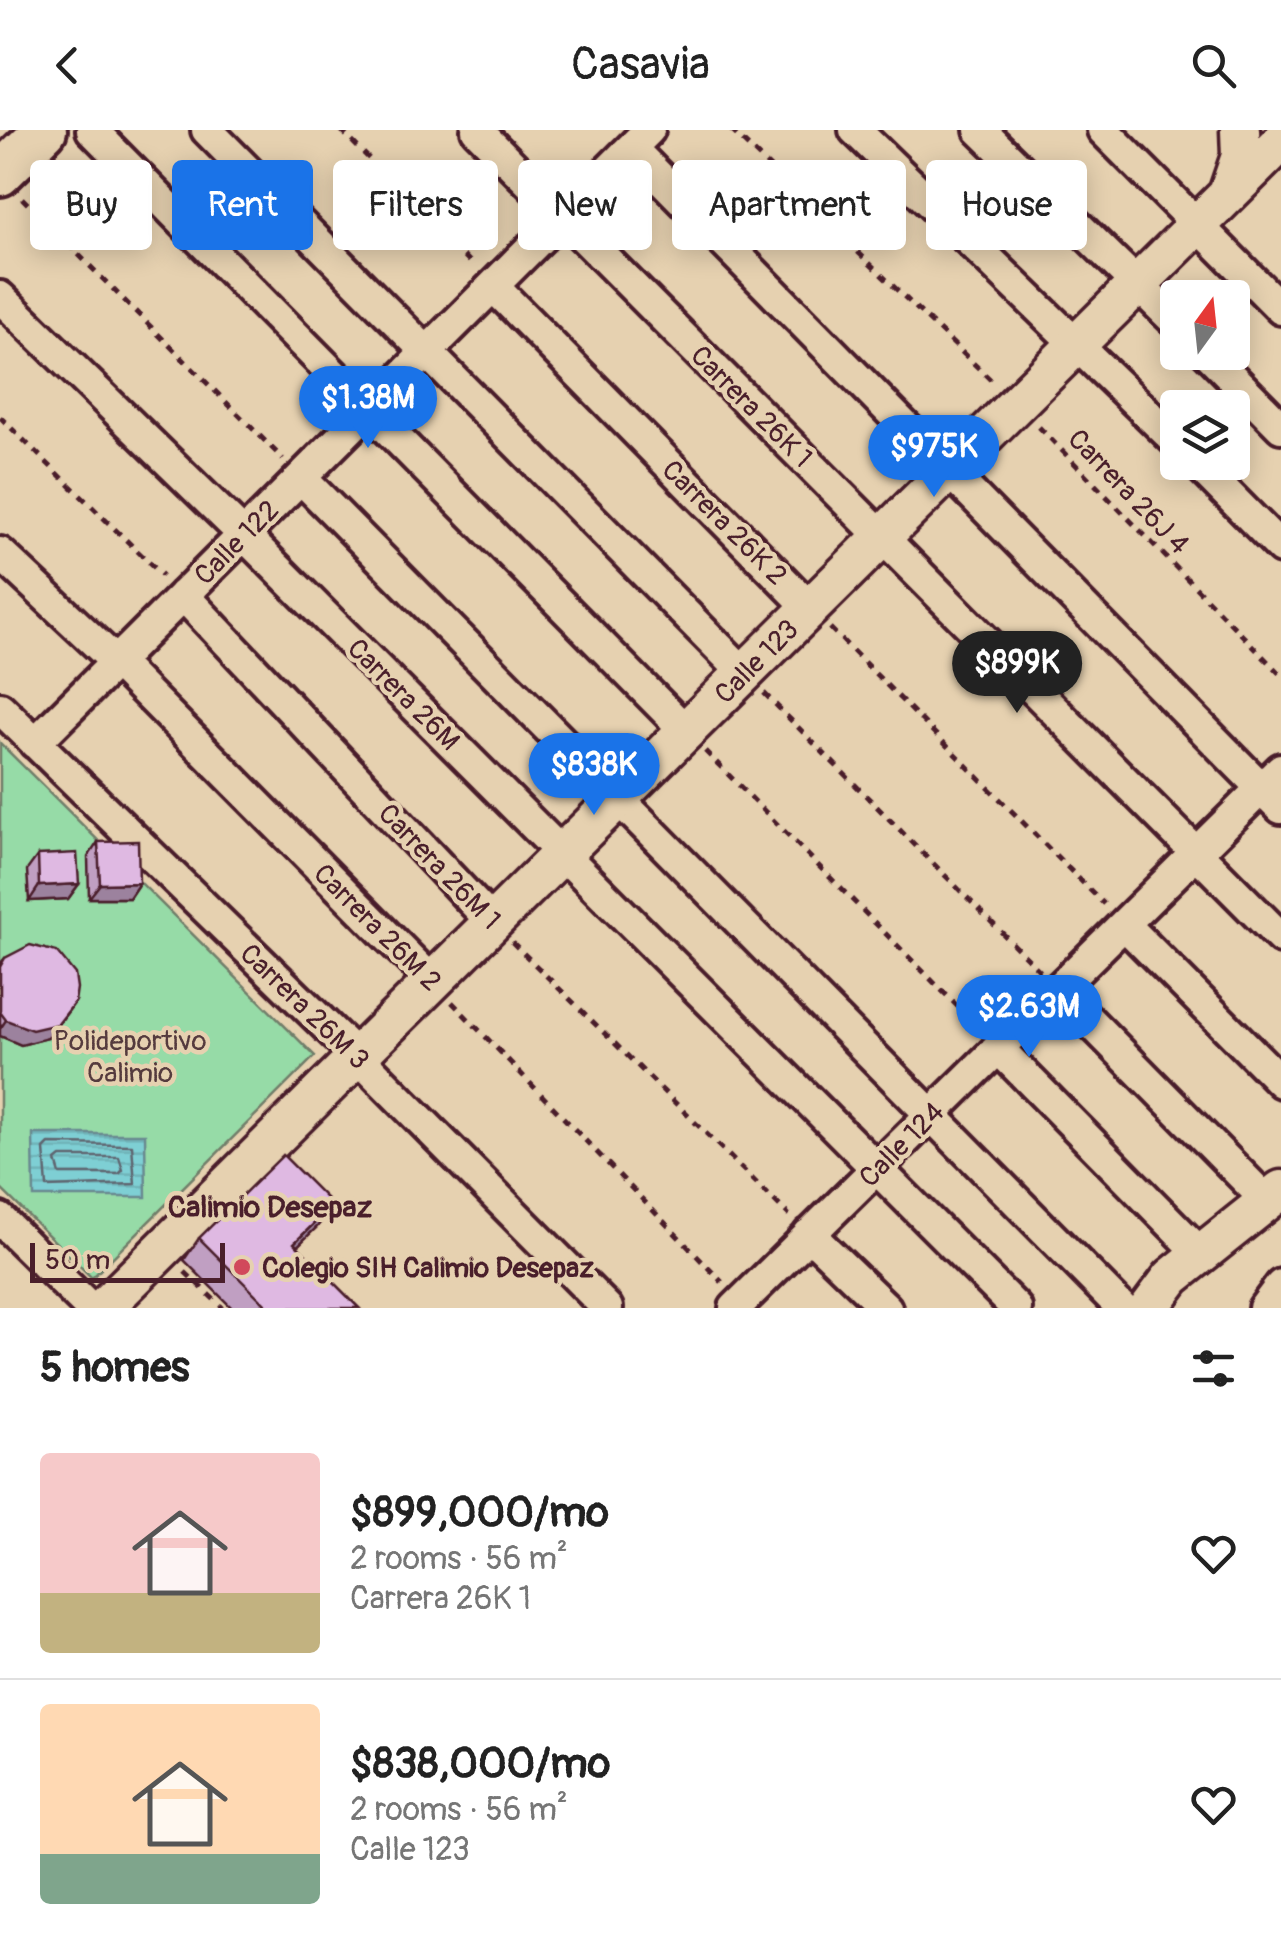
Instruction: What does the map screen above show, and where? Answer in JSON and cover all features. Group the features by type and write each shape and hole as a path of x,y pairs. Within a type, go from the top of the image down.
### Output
{"main road":[{"path":"8,183 45,130"}],"street":[{"path":"92,130 686,731"},
{"path":"207,130 744,672"},
{"name":"Carrera 26K 1","path":"477,130 518,171"},
{"path":"856,130 1160,425"},
{"path":"980,130 1160,306"},
{"path":"1103,130 1281,309"},
{"path":"1230,191 1241,156 1240,130"},
{"path":"640,139 948,471 1274,788"},
{"name":"Calle 122","path":"619,160 640,139"},
{"path":"1230,191 1263,178 1275,150"},
{"name":"Calle 123","path":"103,1308 1230,191"},
{"name":"Calle 122","path":"36,743 530,250"},
{"name":"Carrera 26K 1","path":"598,250 1281,938"},
{"name":"Carrera 26K 2","path":"493,286 810,608"},
{"name":"Carrera 26M","path":"0,297 244,534 1016,1308"},
{"path":"1224,370 1281,427"},
{"path":"301,478 1122,1308"},
{"path":"1214,480 1281,548"},
{"name":"Carrera 26M 2","path":"0,553 116,662 432,982"},
{"name":"Carrera 26M 1","path":"183,596 492,922"},
{"name":"Carrera 26M 3","path":"0,708 357,1056 607,1308"},
{"name":"Calle 124","path":"741,1306 1196,852 1274,788"},
{"path":"1124,924 1281,1082"},
{"path":"1058,989 1274,1195 1172,1277 1148,1308"},
{"path":"998,1048 1201,1254"},
{"path":"0,1220 90,1308"},
{"path":"809,1234 886,1308"},
{"path":"1264,1308 1281,1285"}],"path":[{"path":"341,130 493,286"},
{"name":"Carrera 26J 4","path":"731,130 1016,404 1281,675"},
{"path":"8,183 301,478"},
{"path":"0,417 183,596"},
{"name":"Carrera 26K 2","path":"810,608 1124,924"},
{"path":"744,672 1058,989"},
{"path":"686,731 998,1048"},
{"name":"Carrera 26M 1","path":"492,922 809,1234"},
{"name":"Carrera 26M 2","path":"432,982 741,1306"},
{"path":"162,1250 223,1308"}],"green space":[{"name":"Polideportivo Calimio","path":"0,743 315,1056 92,1278 0,1188"}],"water":[{"path":"33,1134 145,1134 146,1197 34,1197"}],"building":[{"path":"138,841 139,883 100,884 98,842"},
{"path":"77,853 79,884 39,886 38,855"},
{"path":"30,945 57,952 75,974 77,988 75,1002 58,1024 32,1030 6,1020 0,1012 0,967 5,958"},
{"path":"283,1155 333,1205 294,1243 359,1308 269,1308 199,1238"}],"place":[{"name":"Colegio SIH Calimio Desepaz","path":"242,1267"}],"district":[{"name":"Calimio Desepaz","path":"270,1207"}]}
